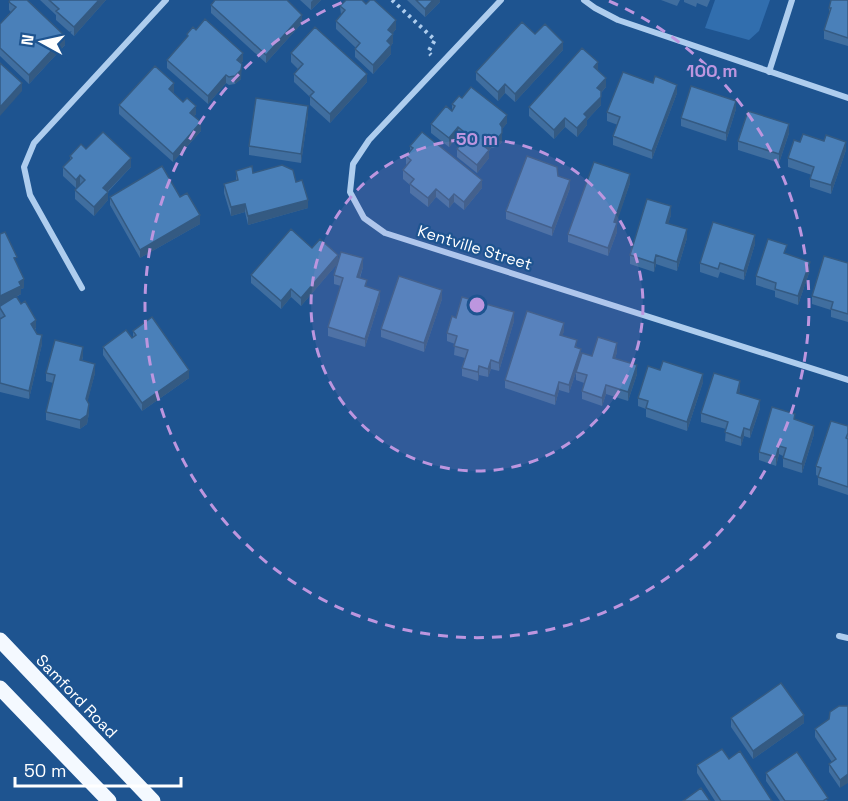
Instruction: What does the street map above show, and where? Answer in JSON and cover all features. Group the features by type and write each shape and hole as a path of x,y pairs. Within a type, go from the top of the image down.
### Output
{"main road":[{"name":"Samford Road","path":"0,640 153,801"},
{"path":"0,688 110,801"}],"street":[{"path":"82,288 30,195 24,167 34,143 166,0"},
{"name":"Kentville Street","path":"501,0 369,140 353,164 350,192 364,218 385,233 848,380"},
{"path":"584,0 618,20 848,98"},
{"path":"769,72 792,0"},
{"path":"838,636 848,638"}],"path":[{"path":"392,0 435,40 428,52 440,64"}],"shaded area":[{"path":"715,0 770,0 759,31 749,40 705,28"}],"building":[{"path":"10,0 27,0 65,36 29,75 0,48 0,24 16,7 9,2"},
{"path":"49,0 99,0 74,27 56,11 59,9"},
{"path":"215,0 287,0 302,15 266,55 211,5"},
{"path":"346,0 362,0 366,4 374,0 396,20 388,30 393,34 387,41 391,45 373,65 355,49 360,43 336,21 345,10 340,6"},
{"path":"416,0 433,0 425,9"},
{"path":"831,0 848,0 848,38 824,30 831,8 829,8"},
{"path":"205,19 243,53 237,60 242,64 241,70 235,76 226,75 208,96 167,60 193,27 196,30"},
{"path":"522,22 535,34 545,24 563,42 515,94 505,84 498,92 476,72"},
{"path":"315,27 367,74 330,114 310,96 314,92 294,74 303,64 291,53"},
{"path":"582,48 598,62 594,67 606,78 597,88 601,91 601,97 584,114 587,117 577,128 565,118 554,130 529,107"},
{"path":"0,63 22,83 0,107"},
{"path":"155,66 174,83 169,89 183,102 187,98 196,106 190,113 201,122 173,154 119,105"},
{"path":"623,72 653,83 655,76 677,85 652,151 613,136 620,117 607,112"},
{"path":"691,86 736,101 726,133 681,118"},
{"path":"471,87 507,115 500,124 502,133 485,147 489,150 477,165 457,149 468,135 458,127 449,138 431,124 446,106 452,111 455,106 452,104 459,96 462,98"},
{"path":"256,98 308,106 301,154 249,146"},
{"path":"748,111 789,124 779,154 738,141"},
{"path":"103,132 131,158 103,188 108,192 94,207 75,190 85,180 80,175 76,180 63,167 81,144 86,149"},
{"path":"422,132 482,180 464,202 454,194 449,200 436,189 428,198 410,184 414,179 403,170 411,160 406,156 413,148 410,146"},
{"path":"803,134 824,141 826,135 846,142 831,185 810,179 814,167 788,158 794,140 800,142"},
{"path":"527,156 557,167 558,176 570,180 552,228 506,211"},
{"path":"594,162 630,174 608,248 568,234"},
{"path":"282,165 293,170 296,182 302,180 308,200 248,216 245,204 231,207 224,184 238,180 236,171 252,166 253,173"},
{"path":"162,166 180,197 187,193 200,215 140,250 110,197"},
{"path":"647,199 671,206 666,223 687,229 677,262 656,255 654,263 630,255"},
{"path":"713,222 755,235 744,271 720,263 718,269 700,263"},
{"path":"291,229 312,248 320,239 338,255 301,298 291,289 281,301 251,275"},
{"path":"5,232 24,279 19,282 21,286 0,296 0,234"},
{"path":"768,239 787,245 784,253 810,262 798,296 775,289 776,283 756,276"},
{"path":"341,252 363,258 357,277 367,280 365,286 380,291 365,339 328,327 343,278 334,275"},
{"path":"824,256 848,263 848,314 831,309 833,302 812,296"},
{"path":"399,276 442,290 424,343 381,329"},
{"path":"16,296 21,304 25,301 36,320 31,324 37,334 42,335 29,391 0,383 0,319 5,316 0,306"},
{"path":"462,297 514,312 499,363 491,360 488,369 479,366 478,372 462,368 468,350 454,346 457,336 447,333 452,316 456,318"},
{"path":"527,311 564,323 560,335 577,340 575,347 581,349 569,385 559,382 555,396 505,380"},
{"path":"152,317 189,370 142,403 103,347 126,330 132,338 136,335 133,331"},
{"path":"598,337 617,343 613,358 637,365 628,392 606,385 602,398 582,391 587,375 576,372 582,353 592,356"},
{"path":"55,340 83,347 80,360 95,364 86,399 89,404 87,415 80,420 46,412 55,375 46,373"},
{"path":"663,361 703,374 687,422 646,408 648,401 638,398 648,366 660,370"},
{"path":"714,373 740,381 737,393 760,400 750,430 744,428 741,438 725,432 728,422 701,413"},
{"path":"772,407 795,414 794,419 814,426 802,464 783,458 786,448 779,446 776,457 759,452"},
{"path":"831,421 848,426 846,438 848,439 848,487 818,477 821,468 816,466"},
{"path":"781,683 804,715 753,751 731,718"},
{"path":"839,706 848,706 848,774 840,780 829,764 836,759 815,729 829,719 830,712"},
{"path":"722,749 729,759 740,751 772,801 721,801 697,765"},
{"path":"797,752 828,798 823,801 785,801 766,773"},
{"path":"701,788 710,801 683,801"}]}
